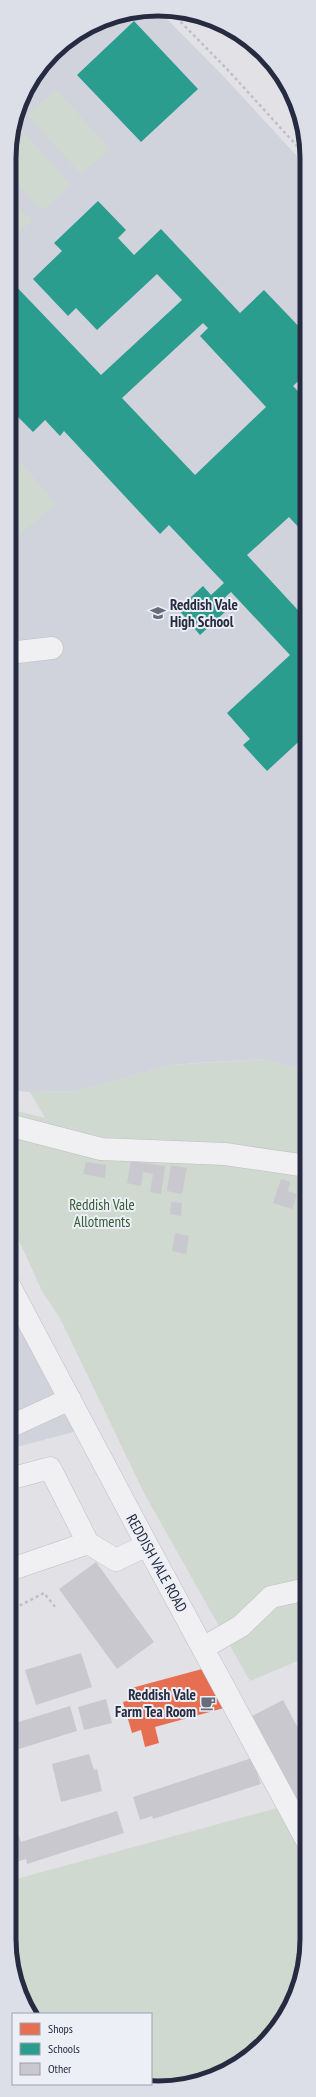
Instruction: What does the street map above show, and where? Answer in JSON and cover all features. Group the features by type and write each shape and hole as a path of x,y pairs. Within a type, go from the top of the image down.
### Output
{"street":[{"path":"16,652 52,648"},
{"path":"16,1127 101,1149 225,1154 300,1165"},
{"name":"REDDISH VALE ROAD","path":"16,1297 147,1545 300,1828"},
{"path":"16,1424 70,1399"},
{"path":"16,1477 50,1468 88,1543 116,1560 147,1545"},
{"path":"16,1568 88,1543"},
{"path":"204,1648 241,1626 271,1597 300,1591"}],"path":[{"path":"176,17 226,68 300,149"},
{"path":"16,1607 44,1592 56,1608"}],"shaded area":[{"name":"Reddish Vale High School","path":"164,16 226,79 300,159 300,1069 265,1059 172,1065 76,1091 30,1092 16,1091 17,139 24,112 35,87 51,64 64,51 87,35 112,24 139,17"},
{"path":"16,1322 77,1431 16,1447"}],"green space":[{"path":"56,89 110,149 81,174 27,115"},
{"path":"19,128 71,185 43,211 16,182 16,149"},
{"path":"16,204 32,221 16,235"},
{"path":"16,456 56,504 16,538"},
{"name":"Reddish Vale Allotments","path":"265,1059 300,1069 300,1660 250,1681 144,1493 60,1318 43,1293 16,1234 16,1111 45,1118 30,1092 76,1091 172,1065"},
{"path":"281,1807 300,1843 300,1948 295,1976 289,1993 281,2010 265,2033 252,2046 237,2057 221,2066 195,2076 177,2080 152,2081 152,2013 37,2013 24,1985 17,1958 16,1879"}],"building: Shops":[{"path":"202,1669 224,1708 155,1727 159,1743 145,1747 141,1730 132,1733 123,1702 131,1700 128,1689"}],"building: Schools":[{"path":"134,21 198,89 141,142 77,75"},
{"path":"98,201 126,230 118,238 134,255 161,229 240,313 264,290 300,328 300,380 293,386 300,393 300,529 289,517 247,555 300,612 300,740 267,771 243,745 250,739 227,713 290,655 231,592 219,603 226,611 200,635 178,609 203,586 211,595 224,583 169,525 160,534 64,431 60,436 45,420 33,432 16,415 16,286 101,375 182,300 157,274 97,330 76,308 68,316 33,279 62,251 54,243","holes":["203,323 208,328 200,336 266,407 195,475 122,398"]}],"building: Other":[{"path":"131,1161 165,1166 161,1194 150,1192 153,1174 143,1172 141,1186 127,1183"},
{"path":"86,1162 106,1165 105,1178 83,1174"},
{"path":"171,1165 187,1168 182,1194 167,1191"},
{"path":"281,1179 290,1182 288,1191 297,1194 292,1209 273,1203"},
{"path":"171,1202 182,1203 181,1216 170,1214"},
{"path":"175,1233 189,1236 186,1254 172,1251"},
{"path":"96,1562 154,1642 117,1669 59,1589"},
{"path":"81,1653 92,1687 36,1705 25,1670"},
{"path":"106,1699 112,1723 84,1730 78,1707"},
{"path":"283,1700 300,1732 300,1809 252,1716"},
{"path":"70,1706 77,1731 16,1750 16,1723"},
{"path":"89,1754 94,1770 97,1769 102,1791 61,1802 52,1764"},
{"path":"252,1758 261,1784 153,1819 152,1816 140,1820 133,1797"},
{"path":"117,1811 124,1833 27,1864 26,1859 16,1862 16,1827 21,1842"}],"place":[{"name":"Reddish Vale High School","path":"158,613"},
{"name":"Reddish Vale Farm Tea Room","path":"208,1703"}]}
